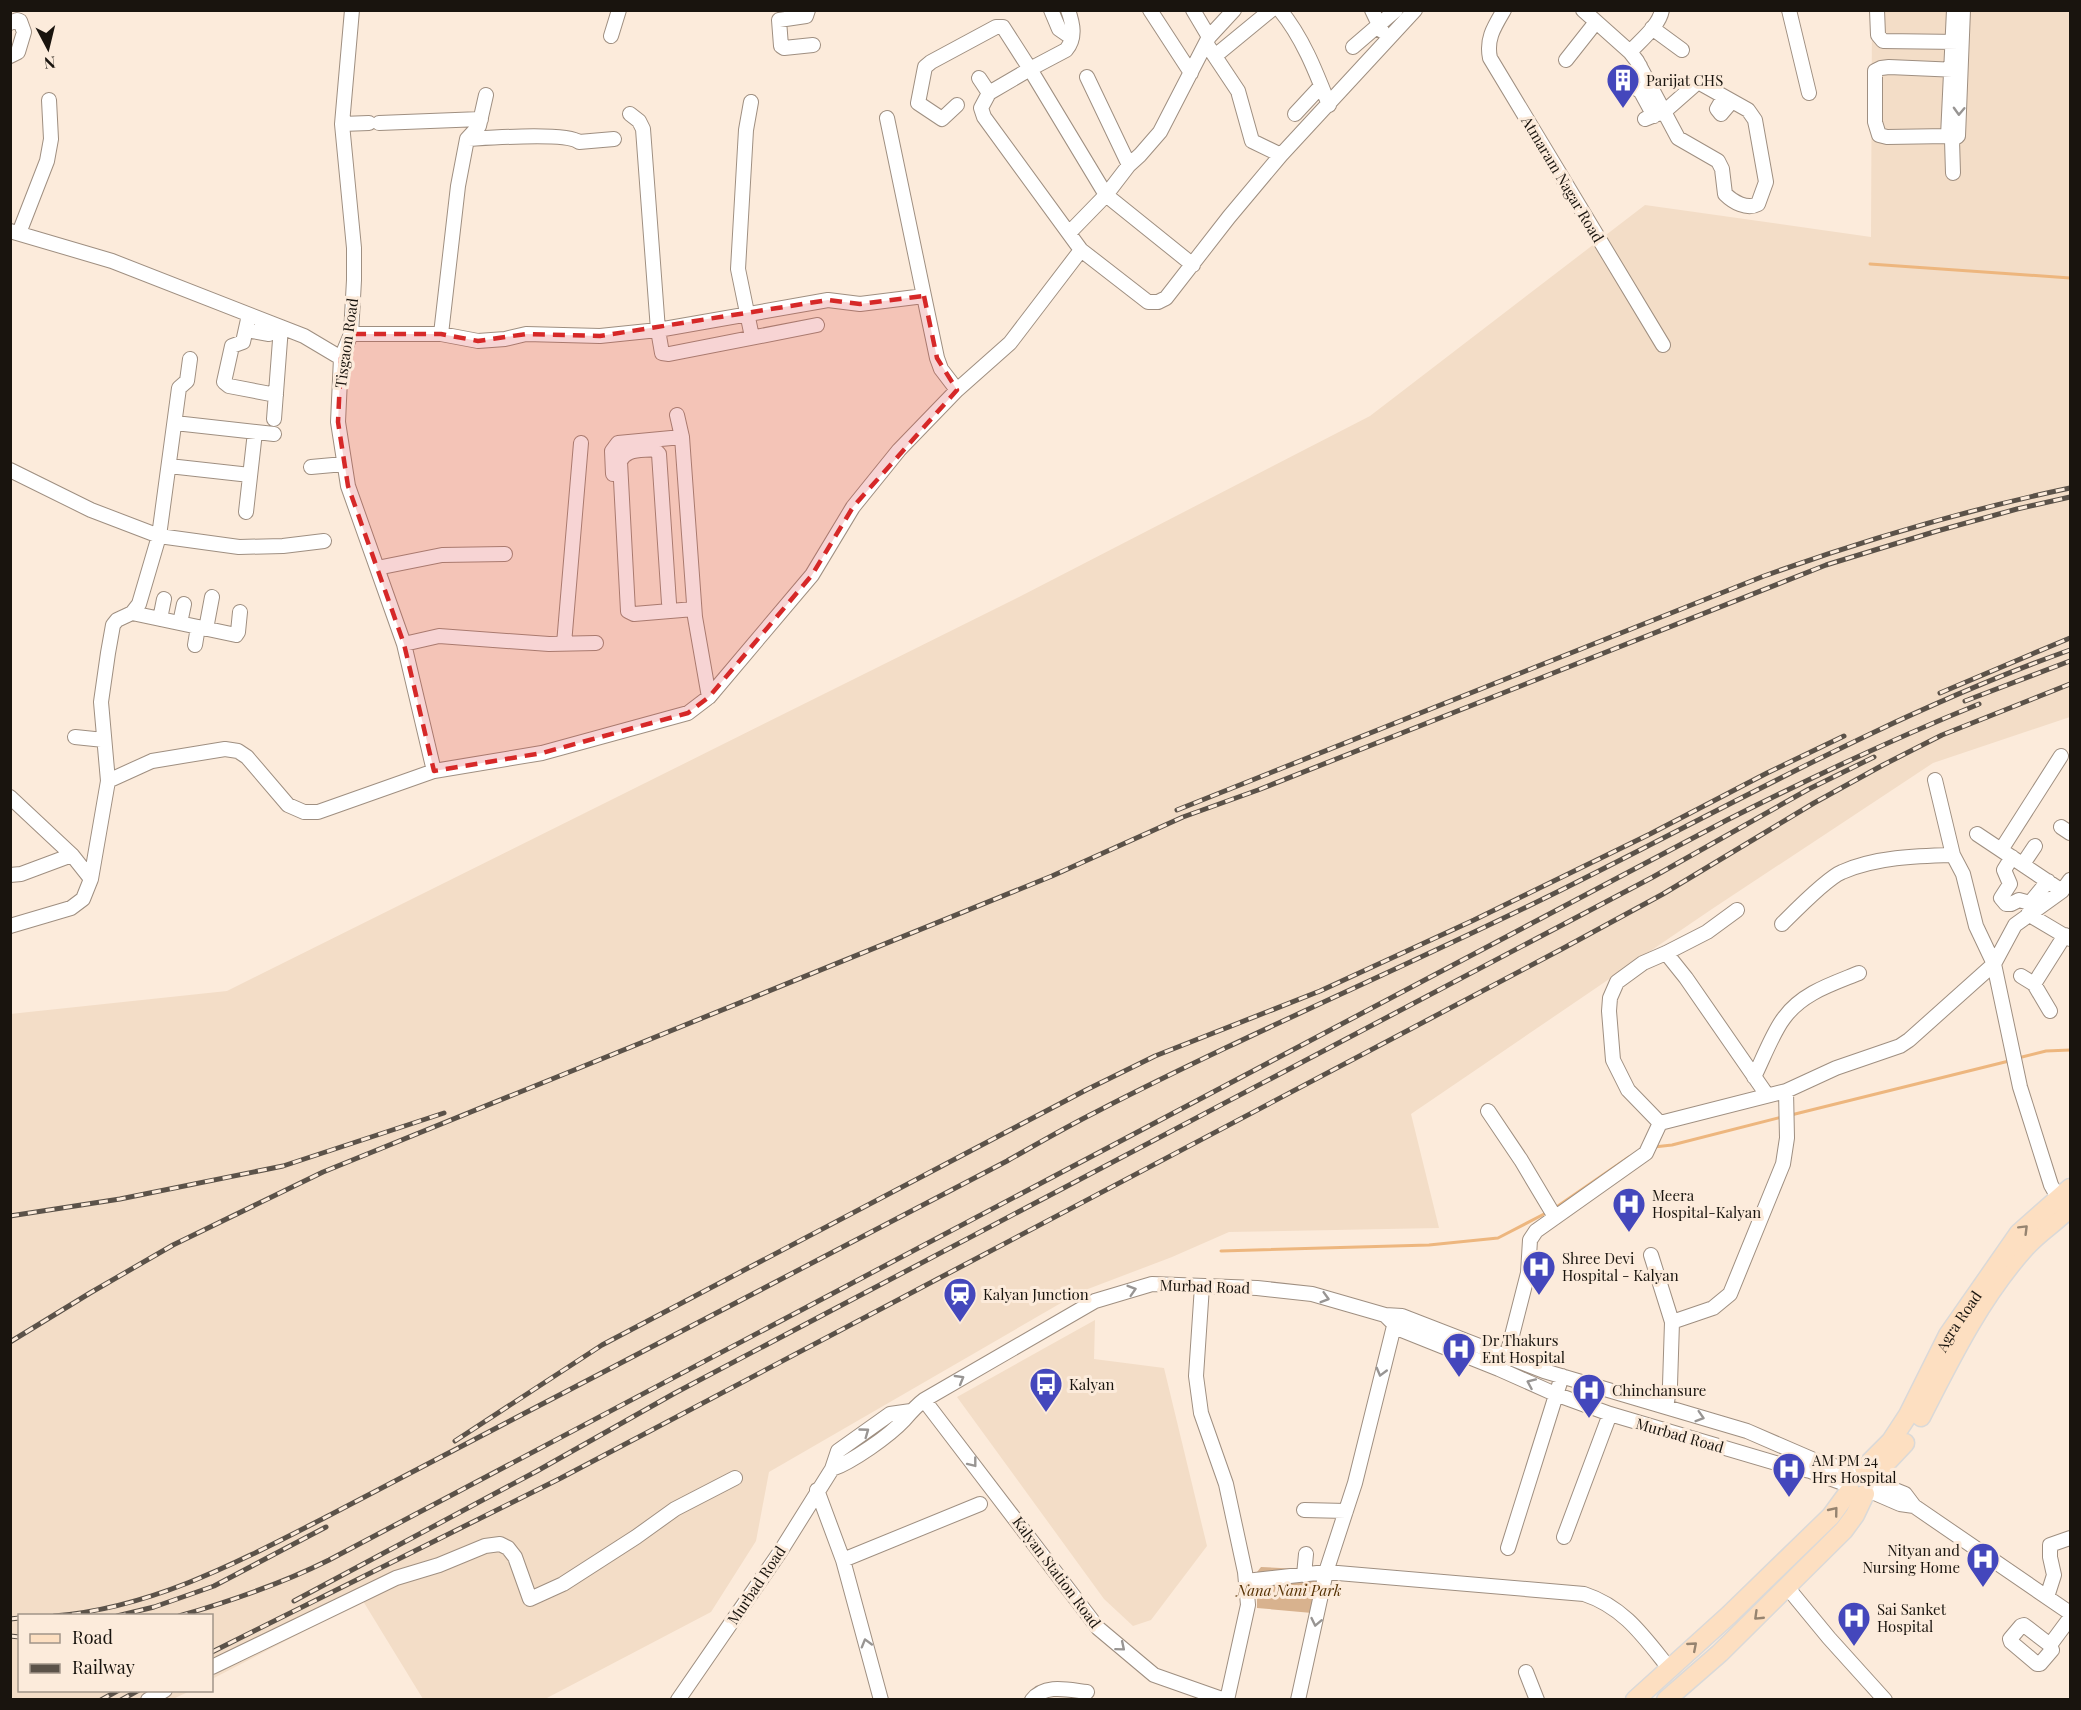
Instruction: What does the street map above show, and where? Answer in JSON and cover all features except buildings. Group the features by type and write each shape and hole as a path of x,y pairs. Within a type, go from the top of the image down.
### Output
{"main road":[{"name":"Agra Road","path":"1635,1700 1729,1615 1831,1516 1862,1482 1892,1441 1908,1414 1948,1335 2019,1233 2066,1201"},
{"name":"Agra Road","path":"1666,1700 1720,1653 1844,1530 1855,1515 1862,1482"}],"street":[{"name":"Tisgaon Road","path":"352,10 342,124 354,248 354,280 351,334 341,358 338,422 348,486 404,644 434,771"},
{"path":"611,36 619,10"},
{"path":"808,10 806,16 779,20 781,46 784,48 813,45"},
{"path":"1051,10 1059,29 1072,38"},
{"path":"1068,10 1073,22 1072,38 1066,50 1028,66 1009,77 984,86 981,108 984,117 1081,250 1148,302 1158,302 1166,298 1281,155 1415,10"},
{"path":"1150,10 1191,73"},
{"path":"1193,10 1215,56 1238,91 1252,141 1281,155"},
{"path":"1069,233 1106,195 1129,165 1160,132 1208,40 1234,10"},
{"path":"1215,56 1271,10"},
{"path":"1280,10 1303,43 1329,105"},
{"path":"1372,10 1387,41"},
{"path":"1353,47 1396,10"},
{"name":"Atmaram Nagar Road","path":"1504,10 1491,32 1488,46 1490,58 1663,345"},
{"path":"1583,10 1630,52 1640,66 1655,115 1678,138 1718,161 1722,169 1727,197 1746,206 1753,207 1758,204 1766,182 1755,120 1748,110 1698,82 1655,115"},
{"path":"1630,52 1662,15 1662,10"},
{"path":"1789,10 1809,93"},
{"path":"1877,10 1878,36 1882,41 1957,42"},
{"path":"1954,10 1957,42 1958,136 1950,138 1879,135 1875,122 1875,71 1881,68 1956,70"},
{"path":"1957,42 1963,10"},
{"path":"10,23 19,20 24,32 18,52 10,56"},
{"path":"1566,60 1596,22"},
{"path":"984,117 954,103 942,119 939,119 918,103 926,67 931,62 1000,26 1005,29 1106,195 1193,265"},
{"path":"1652,28 1682,50"},
{"path":"1087,77 1129,165"},
{"path":"1295,114 1321,86"},
{"path":"441,334 458,186 466,139 478,126 486,95"},
{"path":"49,100 51,139 47,161 15,232 112,261 249,315 275,330"},
{"path":"751,102 746,130 738,270 752,337"},
{"path":"630,114 639,121 643,129 660,351 664,355 817,325"},
{"path":"887,118 937,358 941,369 957,390"},
{"path":"342,124 481,119"},
{"path":"466,139 550,136 575,139 579,142 615,139"},
{"path":"1950,138 1953,173"},
{"path":"108,781 152,761 225,749 238,751 247,757 288,805 304,812 318,812 434,771 553,750 688,713 708,697 812,575 854,507 893,458 957,390 1010,343 1081,250"},
{"path":"351,334 441,334 478,341 505,339 526,334 600,336 658,330 828,300 860,304 924,296"},
{"path":"249,315 243,342 232,346 224,382 229,386 276,395"},
{"path":"246,330 275,330 304,336 341,358"},
{"path":"274,419 275,330"},
{"path":"10,926 71,908 82,899 91,879 108,781 101,702 113,625 117,620 132,613 139,604 159,536 179,388 187,381 190,360"},
{"path":"677,415 682,437 694,613 708,697"},
{"path":"175,423 274,434"},
{"path":"246,512 255,432"},
{"path":"682,437 618,443 612,451 622,615 625,620 634,622 694,613"},
{"path":"564,644 581,443"},
{"path":"669,603 659,454 654,449 628,452 623,455 620,462 628,611 634,614 694,613"},
{"path":"311,467 344,464"},
{"path":"169,466 250,475"},
{"path":"10,470 92,510 159,536 239,547 283,546 324,541"},
{"path":"377,568 442,555 505,554"},
{"path":"195,645 212,597"},
{"path":"160,619 164,598"},
{"path":"180,623 184,604"},
{"path":"132,613 237,634 240,612"},
{"path":"404,644 439,636 564,644 596,643"},
{"path":"75,737 105,741"},
{"path":"2048,881 2030,903 2019,900 2006,904 2001,898 2010,884 2004,870 2061,756"},
{"path":"1935,780 1953,855 1963,874 1976,926 1994,964 2020,1087 2066,1201"},
{"path":"10,797 72,855 91,879"},
{"path":"1977,834 2048,881 2066,885"},
{"path":"2012,857 2035,846"},
{"path":"10,875 21,874 72,855"},
{"path":"1782,924 1840,872 1874,862 1917,856 1953,855"},
{"path":"1507,1355 1528,1273 1530,1240 1536,1231 1646,1153 1658,1129 1786,1091 1836,1068 1900,1046 1994,964 2015,925 2066,885"},
{"path":"1658,1129 1633,1086 1613,1060 1610,998 1617,982 1643,963 1707,932 1737,910"},
{"path":"2028,914 2068,937 2034,984"},
{"path":"1666,953 1686,978 1767,1095"},
{"path":"1755,1077 1783,1018 1803,999 1825,986 1859,973"},
{"path":"2021,976 2034,984 2050,1011"},
{"path":"1672,1322 1713,1308 1730,1294 1783,1164 1787,1138 1786,1091"},
{"path":"1488,1112 1521,1160 1555,1217"},
{"path":"1651,1255 1672,1322 1670,1384 1665,1407"},
{"name":"Murbad Road","path":"678,1700 780,1552 832,1469 838,1451 890,1414 910,1411 924,1400 1095,1301 1152,1284 1257,1288 1312,1294 1507,1355 1544,1371 1747,1431 1862,1482"},
{"path":"1202,1286 1196,1376 1201,1413 1226,1484 1246,1581 1248,1605 1226,1700"},
{"path":"1298,1700 1326,1572 1355,1483 1392,1319"},
{"name":"Murbad Road","path":"1392,1319 1399,1329 1499,1368 1555,1394 1610,1414 1786,1466 1862,1482"},
{"path":"1508,1548 1562,1376"},
{"name":"Kalyan Station Road","path":"924,1400 1098,1628 1154,1676 1185,1693 1226,1700"},
{"path":"1564,1537 1610,1414"},
{"path":"213,1666 396,1578 495,1544 508,1548 515,1557 530,1599 563,1584 675,1509 735,1478"},
{"path":"1862,1482 1900,1504 1914,1506 2070,1613"},
{"path":"818,1490 843,1560 881,1700"},
{"path":"843,1560 980,1504"},
{"path":"1304,1510 1346,1511"},
{"path":"2047,1597 2054,1575 2049,1545 2070,1538"},
{"path":"1304,1575 1306,1554"},
{"path":"1246,1581 1326,1572 1584,1594 1606,1603 1625,1616 1670,1668"},
{"path":"1787,1587 1885,1700"},
{"path":"2050,1645 2070,1618"},
{"path":"1526,1672 1537,1700"},
{"path":"1032,1700 1035,1696 1051,1689 1088,1692"},
{"path":"148,1700 162,1692"}],"highlighted area":[{"path":"924,296 937,358 957,390 853,507 812,575 709,697 688,713 542,753 434,771 404,644 348,486 338,422 341,358 351,334 441,334 478,341 526,334 600,336 828,300 860,304"}],"shaded area":[{"path":"1872,11 2070,11 2070,717 1933,763 1712,909 1411,1114 1439,1228 1229,1232 1172,1257 1080,1292 769,1472 756,1541 711,1612 545,1699 423,1699 363,1601 213,1678 213,1614 18,1614 18,1692 188,1692 173,1699 11,1699 10,1014 227,991 1019,597 1370,416 1645,205 1871,237"},
{"path":"1095,1320 1094,1359 1164,1368 1207,1546 1151,1620 1133,1626 1104,1599 957,1397"}],"green space":[{"name":"Nana Nani Park","path":"1261,1567 1321,1570 1312,1613 1257,1608 1257,1572"}],"waterway":[{"path":"1870,264 2070,278"},
{"path":"2018,1058 2046,1051 2070,1050"},
{"path":"1791,1115 2009,1061"},
{"path":"1654,1147 1672,1145 1782,1117"},
{"path":"1555,1208 1629,1157"},
{"path":"1221,1251 1429,1245 1498,1238 1548,1212"}],"railway":[{"path":"1177,810 1764,576 1916,527 2070,488"},
{"path":"10,1342 173,1245 323,1172 1052,876 1183,817 1258,790 1826,565 1937,531 2070,497"},
{"path":"1940,693 2070,638"},
{"path":"69,1614 127,1603 162,1592 264,1549 1151,1084 1545,898 1869,734 1935,704 2070,650"},
{"path":"1965,701 2070,661"},
{"path":"213,1652 561,1478 1560,950 1663,894 1814,803 1883,765 1942,735 2070,684"},
{"path":"186,1614 256,1591 329,1560 1727,820 1852,759 1979,704"},
{"path":"455,1441 602,1345 1086,1090 1155,1056 1320,991 1474,920 1844,736"},
{"path":"294,1601 537,1471 675,1393 1653,877 1809,789 1874,757"},
{"path":"10,1216 120,1199 283,1166 444,1113"},
{"path":"125,1614 154,1607 214,1586 326,1527"},
{"path":"10,1619 18,1618"},
{"path":"10,1636 18,1637"},
{"path":"101,1700 115,1692"},
{"path":"121,1700 135,1692"}],"place":[{"name":"Parijat CHS","path":"1623,109"},
{"name":"Meera Hospital-Kalyan","path":"1629,1233"},
{"name":"Shree Devi Hospital - Kalyan","path":"1539,1296"},
{"name":"Kalyan Junction","path":"960,1323"},
{"name":"Dr Thakurs Ent Hospital","path":"1459,1378"},
{"name":"Kalyan","path":"1046,1413"},
{"name":"Chinchansure","path":"1589,1419"},
{"name":"AM PM 24 Hrs Hospital","path":"1789,1498"},
{"name":"Nityan and Nursing Home","path":"1983,1588"},
{"name":"Sai Sanket Hospital","path":"1854,1647"}]}
